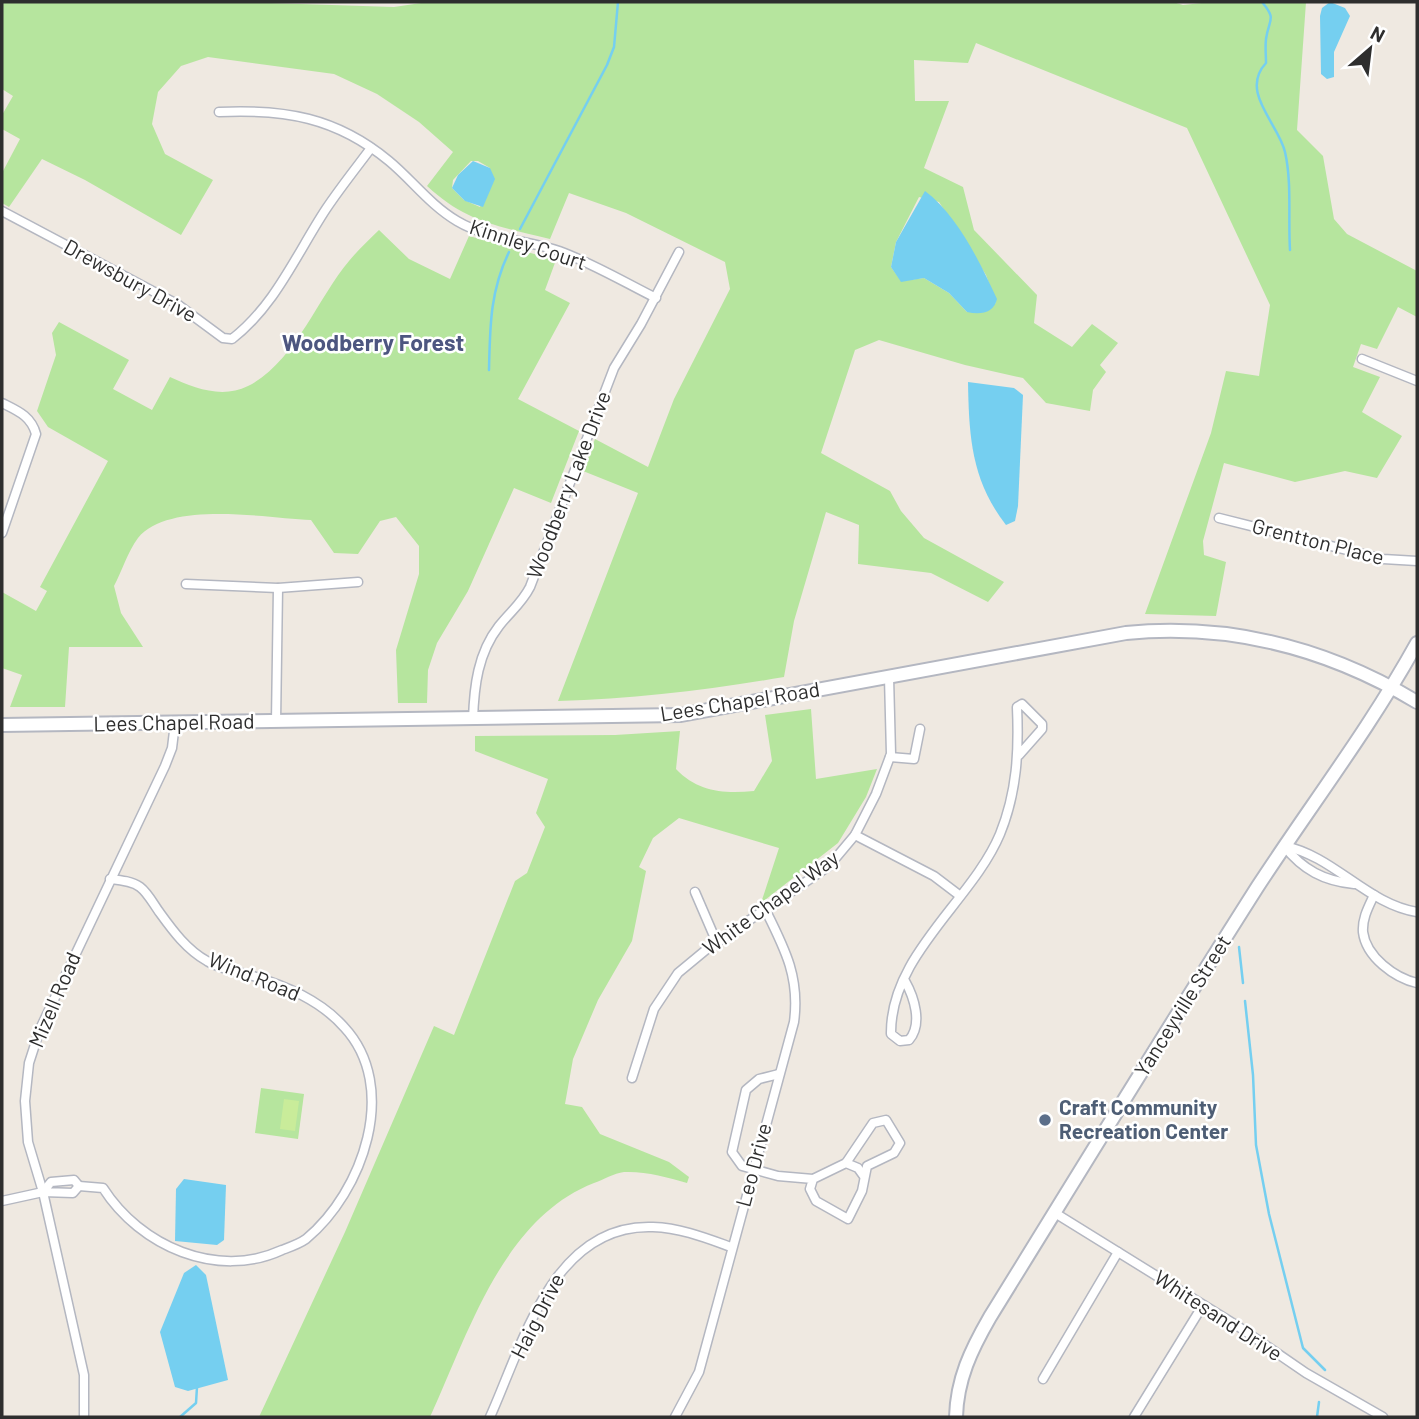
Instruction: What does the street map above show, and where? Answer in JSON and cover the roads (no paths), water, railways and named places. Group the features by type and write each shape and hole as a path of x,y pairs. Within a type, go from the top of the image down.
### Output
{"main road":[{"name":"Lees Chapel Road","path":"2,725 681,715 1126,634 1190,631 1228,633 1287,645 1345,664 1417,702"},
{"name":"Yanceyville Street","path":"956,1417 956,1398 970,1353 1284,846 1346,759 1417,643"}],"street":[{"name":"Kinnley Court","path":"219,112 266,110 309,118 346,133 389,161 435,206 458,222 559,251 656,298"},
{"name":"Drewsbury Drive","path":"2,211 177,304 223,338 232,339 250,325 265,307 327,209 371,148"},
{"name":"Woodberry Lake Drive","path":"473,720 475,681 484,652 499,626 522,603 530,587 614,368 656,298 679,252"},
{"path":"1362,359 1417,381"},
{"path":"2,403 26,415 36,434 2,533"},
{"name":"Grentton Place","path":"1219,518 1383,559 1417,561"},
{"path":"186,584 278,588 358,582"},
{"path":"276,722 278,588"},
{"name":"White Chapel Way","path":"632,1078 662,994 678,973 829,866 855,835 876,794 890,757 892,718 889,677"},
{"path":"905,981 915,999 915,1029 909,1040 900,1041 891,1034 891,1012 905,981 925,941 1000,834 1011,800 1018,755 1017,707 1022,704 1042,724 1042,729 1018,755"},
{"name":"Mizell Road","path":"85,1417 84,1375 43,1192 28,1142 25,1101 29,1063 40,1029 165,766 172,748 175,723"},
{"path":"890,757 914,759 920,729"},
{"path":"855,835 934,876 959,895"},
{"path":"1284,846 1304,850 1397,909 1417,912"},
{"path":"1284,846 1297,862 1329,882 1357,884"},
{"path":"1317,874 1324,863"},
{"name":"Wind Road","path":"43,1192 51,1182 74,1180 79,1186 103,1188 115,1207 142,1229 191,1258 219,1262 271,1256 304,1240 343,1198 361,1160 372,1090 359,1046 328,1011 286,987 208,962 179,939 140,887 110,879"},
{"path":"695,892 717,943"},
{"path":"1374,895 1364,915 1363,933 1369,947 1399,979 1417,984"},
{"name":"Leo Drive","path":"675,1417 699,1373 794,1022 795,984 786,947 766,911"},
{"path":"779,1074 759,1079 746,1090 732,1152 742,1166 778,1176 813,1179 846,1163 873,1123 886,1120 900,1143 894,1153 867,1166 863,1175 862,1191 848,1219 816,1201 810,1189 813,1179"},
{"path":"846,1163 852,1164 863,1175"},
{"name":"Wind Road","path":"2,1201 43,1192 74,1193 79,1186"},
{"name":"Whitesand Drive","path":"1055,1213 1306,1373 1383,1417"},
{"name":"Haig Drive","path":"490,1417 550,1287 567,1263 587,1245 618,1231 652,1227 685,1231 731,1247"},
{"path":"1043,1379 1118,1252"},
{"path":"1134,1417 1203,1305"}],"water":[{"path":"1330,2 1345,8 1350,16 1334,52 1334,77 1327,79 1321,74 1320,16 1322,8"},
{"path":"473,161 490,168 495,179 483,207 465,201 452,188 458,175"},
{"path":"925,191 947,213 975,255 997,299 990,310 982,313 967,312 949,293 924,278 901,282 891,267 896,242"},
{"path":"968,382 1014,388 1023,395 1018,506 1015,521 1006,525 985,491 974,457 969,421"},
{"path":"184,1179 226,1185 224,1240 217,1245 175,1241 176,1189"},
{"path":"196,1265 206,1275 228,1380 188,1391 175,1387 160,1332 184,1273"}],"waterway":[{"path":"520,229 607,65 614,47 618,2"},
{"path":"1262,2 1271,19 1266,39 1266,63 1259,74 1257,85 1263,108 1285,152 1289,188 1290,250"},
{"path":"489,370 495,295 509,252"},
{"path":"1239,947 1243,983"},
{"path":"1245,1001 1253,1075 1256,1145 1269,1214 1303,1348 1325,1370"},
{"path":"180,1417 196,1403 197,1387"},
{"path":"1317,1417 1319,1402"}],"place":[{"name":"Craft Community Recreation Center","path":"1045,1120"}],"district":[{"name":"Woodberry Forest","path":"373,343"}]}
